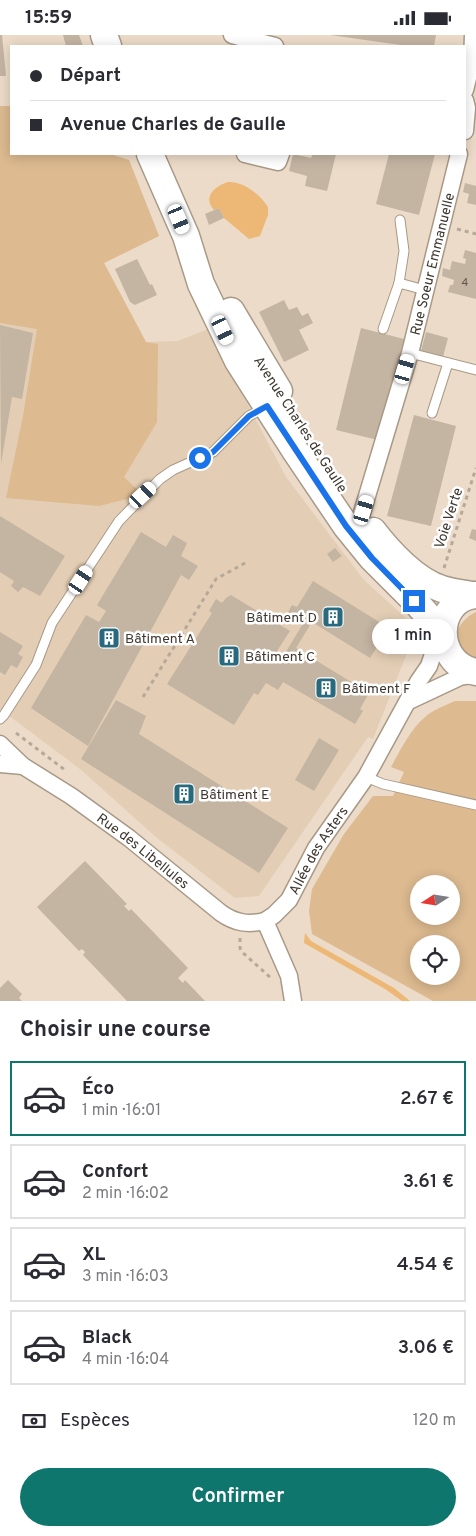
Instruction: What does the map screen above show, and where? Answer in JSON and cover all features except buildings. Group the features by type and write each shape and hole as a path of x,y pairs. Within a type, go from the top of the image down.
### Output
{"main road":[{"name":"Avenue Charles de Gaulle","path":"150,155 186,236 201,284 238,361 352,532 372,558 418,605 443,637 447,651 453,659 461,666 476,673"},
{"name":"Avenue Charles de Gaulle","path":"186,236 311,444 384,546 422,579 441,589 474,595"},
{"path":"443,637 445,620 451,609 460,600 474,595"}],"street":[{"path":"232,35 271,45"},
{"path":"466,81 473,35"},
{"path":"466,103 468,108 466,123"},
{"path":"249,155 278,162 280,155"},
{"name":"Rue Soeur Emmanuelle","path":"361,516 410,353 459,155"},
{"name":"Allée des Asters","path":"265,921 274,915 289,899 316,848 366,777 418,682 429,666 443,637"},
{"path":"408,701 460,677 476,673"},
{"name":"Rue des Libellules","path":"0,744 23,766 98,815 161,863 221,913 228,918 242,923"},
{"name":"Rue des Libellules","path":"0,764 23,766"},
{"path":"242,923 265,921 289,976 293,1001"}],"lane":[{"path":"383,329 399,283 404,251 400,220"},
{"path":"399,283 425,290"},
{"path":"410,353 476,370"},
{"path":"432,413 448,363"},
{"path":"0,719 36,665 52,623 119,521 160,479 173,470 213,452 249,416 267,406"},
{"path":"366,777 383,784 476,805"}],"path":[{"name":"Voie Verte","path":"442,576 476,468"},
{"path":"143,697 216,579 246,561"},
{"path":"14,732 72,776"},
{"path":"242,923 240,948 274,982"}],"shaded area":[{"path":"0,106 10,106 10,155 113,155 129,160 159,236 104,263 146,342 178,341 208,329 286,477 364,580 417,628 373,739 368,737 259,896 235,898 157,838 80,769 0,709"},
{"path":"0,106 10,106 10,155 113,155 129,160 159,236 104,263 146,342 158,344 157,422 124,477 143,495 99,506 6,498 23,416 37,329 0,323"},
{"path":"228,182 246,186 261,198 268,207 268,215 260,236 249,239 224,218 219,208 214,210 211,205 209,201 212,193 219,186"},
{"path":"476,612 476,658 473,659 462,650 458,643 457,632 463,622"},
{"path":"455,701 476,701 476,1001 433,1001 312,934 309,911 312,889 344,834 373,796 393,796 404,772 391,767 419,723 434,710"},
{"path":"305,933 311,941 394,988 410,1001 402,1001 385,989 304,943"}],"place":[{"name":"Bâtiment D","path":"333,617"},
{"name":"Bâtiment A","path":"109,638"},
{"name":"Bâtiment C","path":"229,656"},
{"name":"Bâtiment F","path":"326,688"},
{"name":"Bâtiment E","path":"184,794"}],"route":[{"path":"200,458 213,452 249,416 267,406 346,526 372,558 414,601"}]}
